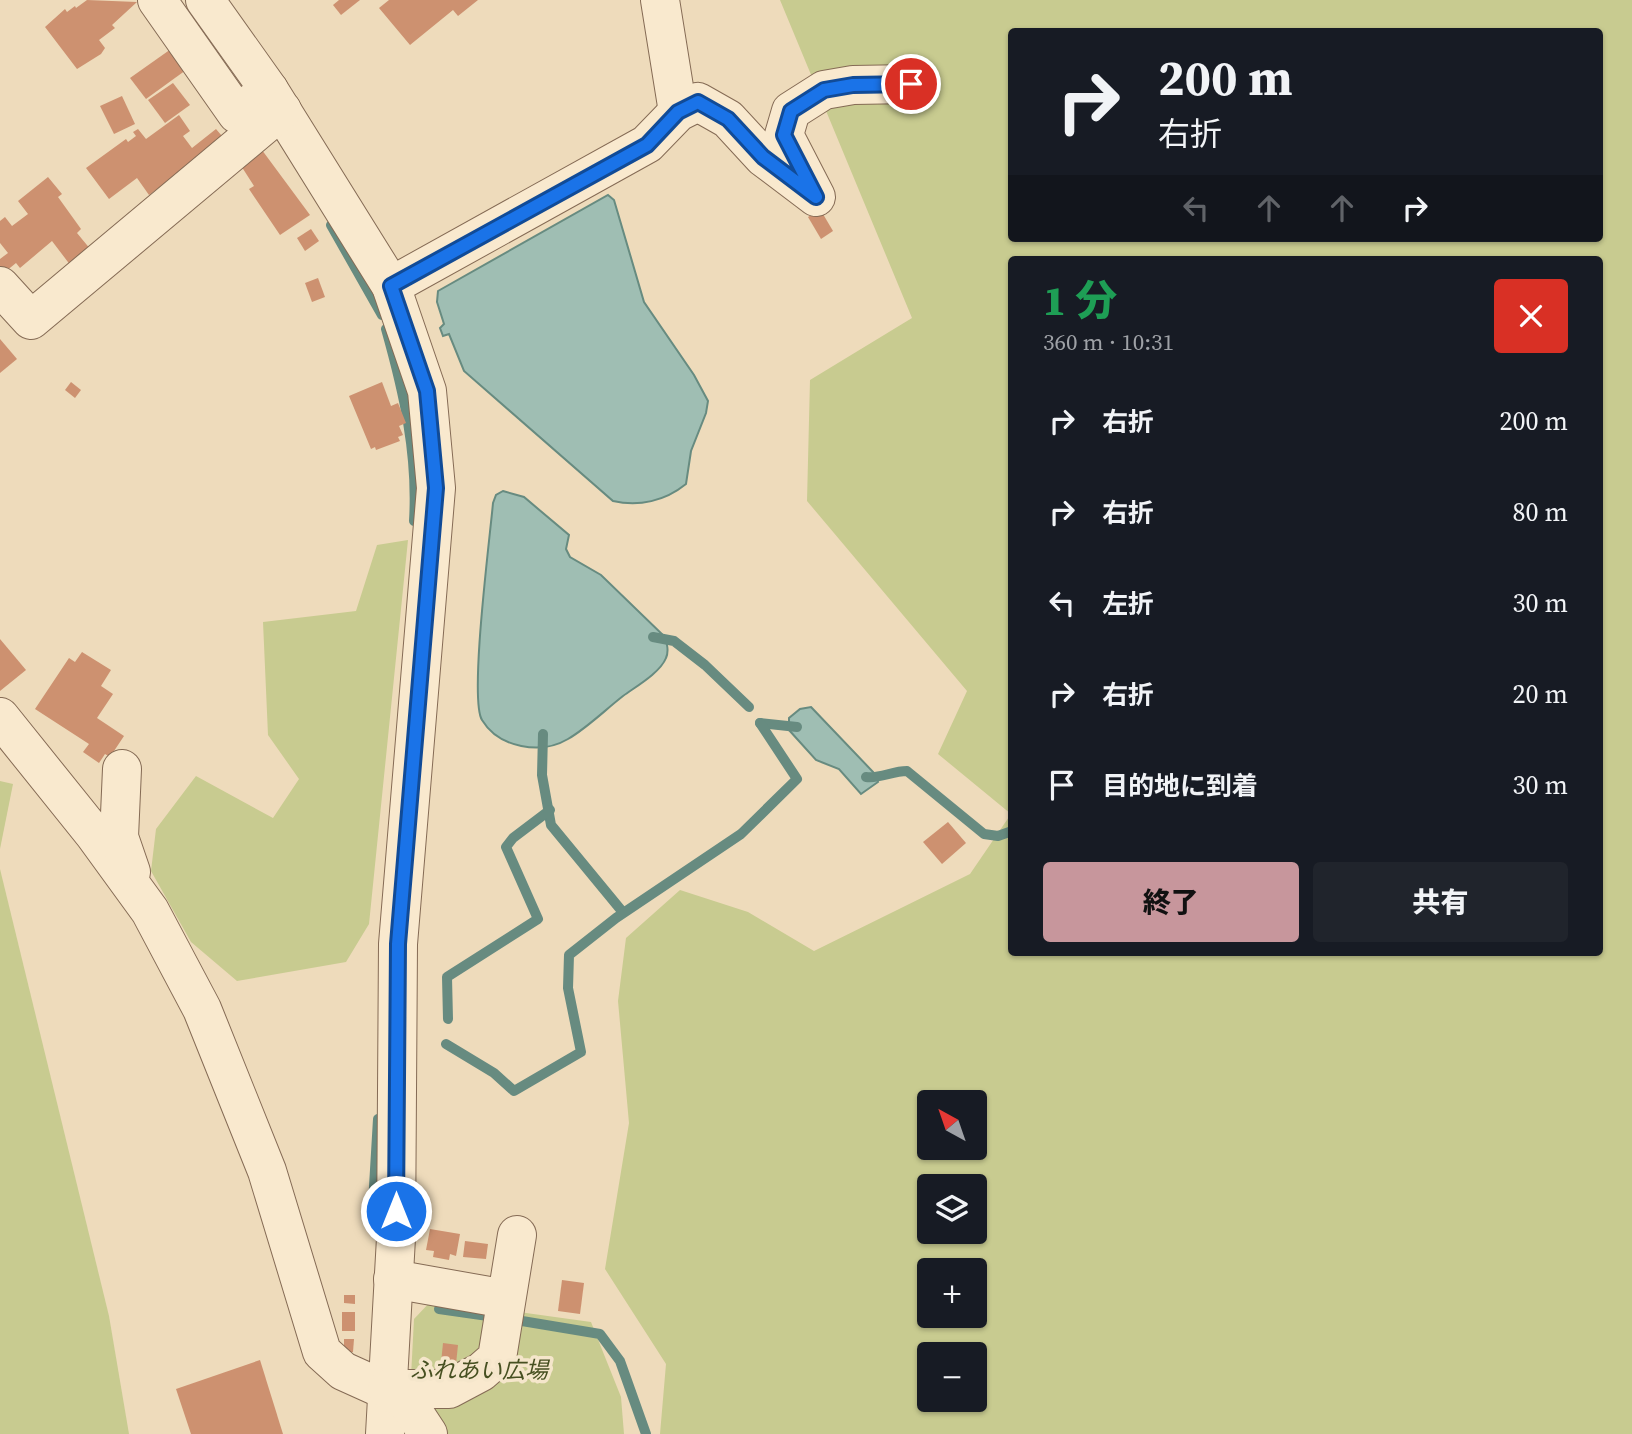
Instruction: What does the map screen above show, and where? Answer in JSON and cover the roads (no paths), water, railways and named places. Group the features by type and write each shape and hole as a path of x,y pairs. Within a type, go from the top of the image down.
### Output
{"street":[{"path":"157,0 237,114 266,107"},
{"path":"205,0 266,107 391,286 427,391 436,488 398,944 393,1279 385,1434"},
{"path":"660,0 678,112"},
{"path":"391,286 647,145 678,112 698,102 728,119 763,157 816,197 784,135 791,111 824,90 853,85 911,84"},
{"path":"0,286 32,320 266,107"},
{"path":"0,717 94,834 140,897 202,1009 267,1171 322,1352 343,1371 405,1399 428,1434"},
{"path":"122,769 119,836 140,897"},
{"path":"387,1389 449,1389 481,1372 497,1358 517,1235"},
{"path":"393,1279 504,1313"}],"water":[{"path":"608,195 614,200 644,302 694,375 708,401 691,451 686,484 669,495 642,503 613,501 464,371 449,334 443,336 440,328 444,324 437,302 438,291"},
{"path":"503,491 524,497 569,535 566,549 570,557 601,575 665,637 667,645 666,658 653,674 575,735 546,747 521,746 499,737 489,730 482,720 479,706 479,651 493,503 496,495"},
{"path":"811,707 875,774 878,782 861,794 839,769 816,760 789,730 789,718 800,709"}],"waterway":[{"path":"331,225 382,315"},
{"path":"386,329 399,377 412,448 414,521"},
{"path":"653,637 674,641 705,665 749,707"},
{"path":"760,723 797,727"},
{"path":"446,1044 494,1073 514,1091 581,1052 568,988 569,955 616,918 741,834 797,779 760,723"},
{"path":"543,734 542,775 551,825 621,910"},
{"path":"866,777 907,771 984,834 998,836 1008,832"},
{"path":"448,1019 447,977 538,919 506,847 513,838 550,810"},
{"path":"372,1220 378,1119"},
{"path":"439,1309 495,1317"},
{"path":"510,1319 600,1334 620,1361 646,1434"}],"park label":[{"name":"ふれあい広場","path":"479,1370"}]}
